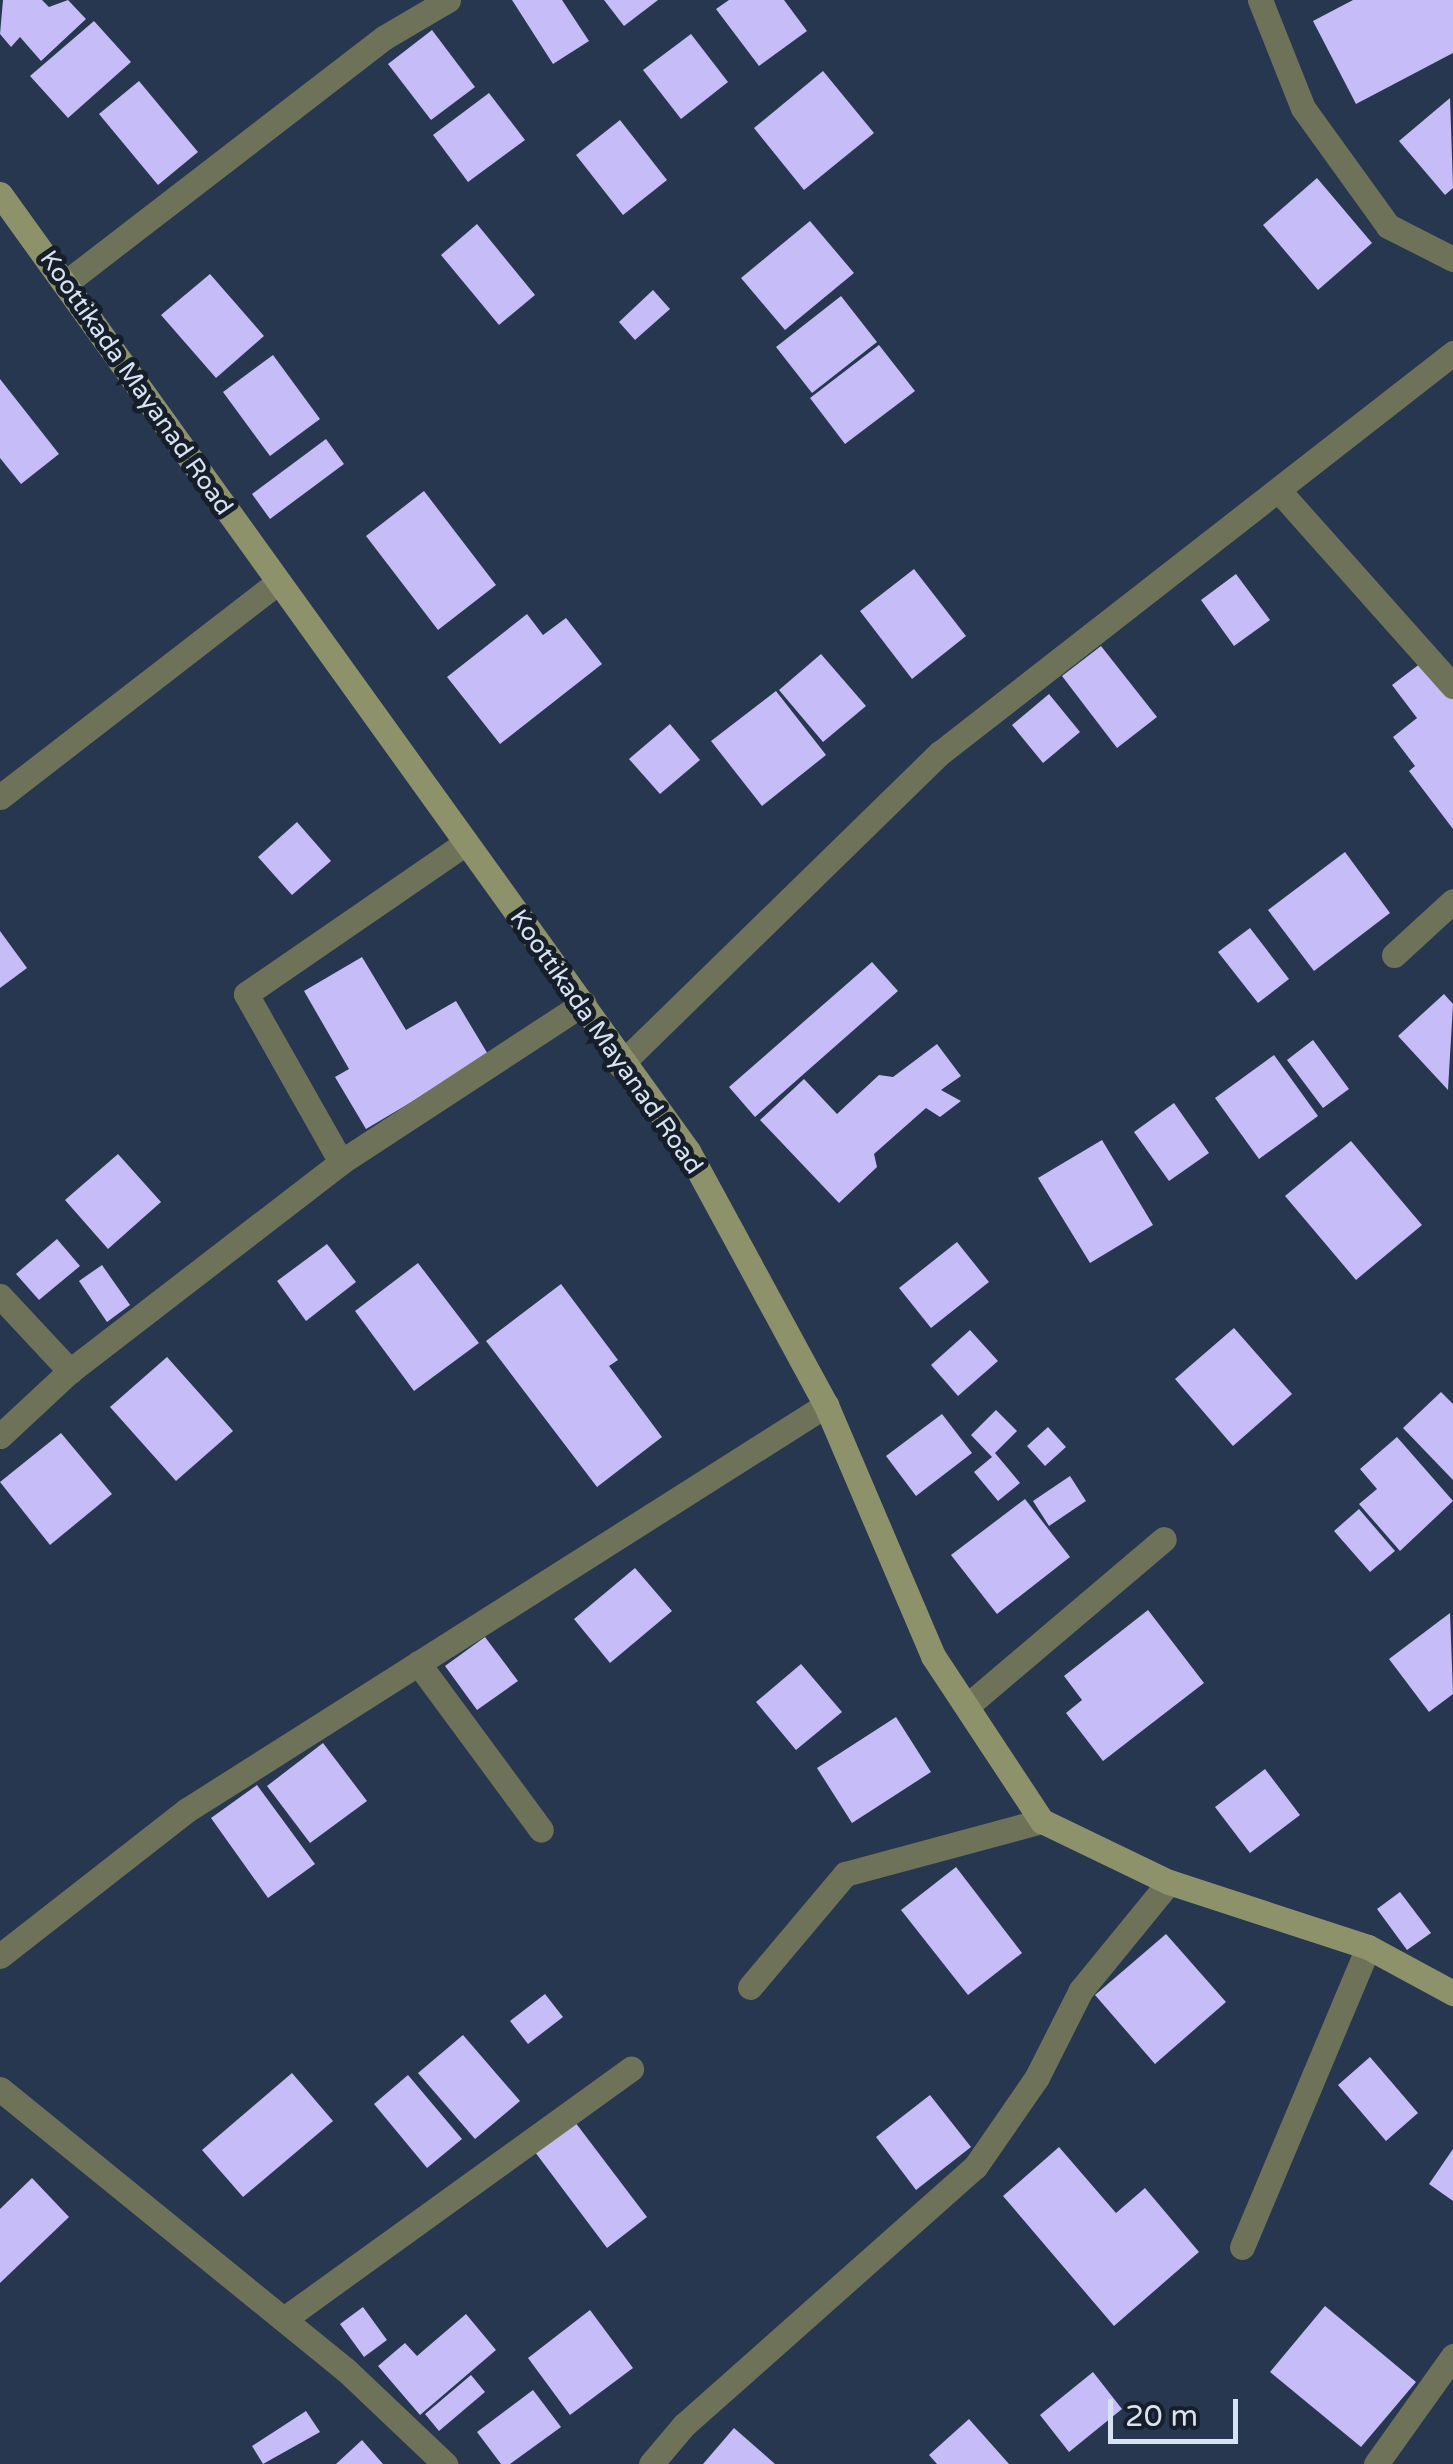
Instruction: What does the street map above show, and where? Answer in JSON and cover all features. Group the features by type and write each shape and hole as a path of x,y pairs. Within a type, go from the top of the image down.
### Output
{"main road":[{"name":"Koottikada Mayanad Road","path":"0,196 68,282 276,584 584,1003 620,1066 688,1152 826,1405 933,1656 1042,1820"},
{"path":"1042,1820 1169,1882 1368,1947 1453,1993"}],"street":[{"path":"68,282 385,37 448,0"},
{"path":"1260,0 1303,108 1388,226 1453,258"},
{"path":"620,1066 940,753 1280,492 1453,352"},
{"path":"1280,492 1453,686"},
{"path":"0,798 276,584"},
{"path":"341,1162 246,994 464,844"},
{"path":"1394,955 1453,901"},
{"path":"0,1436 70,1371 341,1162 584,1003"},
{"path":"0,1296 70,1371"},
{"path":"0,1956 187,1810 826,1405"},
{"path":"968,1706 1164,1539"},
{"path":"418,1664 542,1830"},
{"path":"750,1987 845,1874 1042,1820"},
{"path":"651,2464 728,2385 975,2166 1037,2077 1080,1990 1169,1882"},
{"path":"1242,2247 1368,1947"},
{"path":"284,2319 631,2070"},
{"path":"0,2089 284,2319 445,2464"},
{"path":"1376,2464 1453,2356"}],"building":[{"path":"3,0 42,0 49,7 68,0 86,19 41,61 20,37 11,47 0,34"},
{"path":"512,0 562,0 589,41 553,64"},
{"path":"604,0 658,0 624,26"},
{"path":"729,0 784,0 807,31 759,66 716,9"},
{"path":"1353,0 1453,0 1453,53 1356,104 1313,21"},
{"path":"94,21 131,62 68,118 30,76"},
{"path":"432,30 475,87 431,120 388,64"},
{"path":"691,34 728,82 681,119 643,70"},
{"path":"823,71 874,133 804,190 754,128"},
{"path":"139,81 198,152 158,185 99,114"},
{"path":"489,93 525,140 468,182 433,135"},
{"path":"1450,98 1453,188 1445,195 1399,141"},
{"path":"620,120 667,180 623,215 576,155"},
{"path":"1317,178 1372,243 1318,290 1263,225"},
{"path":"810,221 854,273 785,330 741,278"},
{"path":"477,224 535,295 499,325 441,255"},
{"path":"210,274 264,336 216,378 161,315"},
{"path":"653,290 670,309 635,340 619,322"},
{"path":"841,296 877,342 812,393 776,347"},
{"path":"879,345 915,391 845,444 810,398"},
{"path":"273,355 320,419 270,456 223,392"},
{"path":"0,379 59,454 21,484 0,458"},
{"path":"326,439 344,464 270,519 252,494"},
{"path":"424,491 496,585 438,630 366,536"},
{"path":"914,569 966,636 912,679 860,611"},
{"path":"1236,574 1270,620 1234,646 1201,600"},
{"path":"527,614 543,635 566,618 602,664 500,744 447,677"},
{"path":"1101,646 1157,717 1117,748 1062,676"},
{"path":"821,654 866,706 823,742 779,690"},
{"path":"1425,660 1453,698 1453,829 1409,771 1415,766 1393,737 1417,718 1392,685"},
{"path":"776,691 826,755 762,806 711,741"},
{"path":"1049,694 1080,732 1043,763 1012,725"},
{"path":"670,724 700,760 660,794 629,759"},
{"path":"297,822 331,861 292,895 258,857"},
{"path":"1345,852 1390,913 1314,971 1268,910"},
{"path":"1250,928 1289,979 1258,1003 1218,952"},
{"path":"0,931 27,968 0,988"},
{"path":"362,957 406,1030 456,1001 489,1056 366,1129 335,1077 349,1069 304,991"},
{"path":"872,962 898,991 755,1117 729,1087"},
{"path":"1444,994 1453,1004 1448,1090 1398,1036"},
{"path":"1313,1040 1349,1089 1323,1108 1287,1060"},
{"path":"937,1044 961,1076 941,1090 961,1101 940,1117 926,1108 874,1154 877,1167 839,1203 760,1120 804,1079 837,1114 879,1075 893,1077"},
{"path":"1274,1055 1318,1116 1259,1159 1215,1098"},
{"path":"1174,1103 1209,1153 1169,1181 1134,1132"},
{"path":"1102,1140 1153,1225 1090,1263 1038,1178"},
{"path":"1351,1141 1422,1225 1356,1280 1285,1196"},
{"path":"118,1154 161,1202 108,1249 65,1200"},
{"path":"57,1239 80,1266 39,1300 16,1274"},
{"path":"957,1242 989,1282 931,1328 899,1288"},
{"path":"327,1244 356,1282 306,1321 277,1281"},
{"path":"418,1263 479,1343 414,1391 355,1311"},
{"path":"102,1265 130,1305 107,1322 79,1281"},
{"path":"561,1284 618,1360 609,1366 662,1437 597,1487 486,1341"},
{"path":"1234,1328 1292,1394 1233,1446 1175,1379"},
{"path":"970,1330 998,1361 958,1396 931,1365"},
{"path":"167,1357 233,1431 176,1481 110,1407"},
{"path":"1441,1392 1453,1404 1453,1480 1403,1428"},
{"path":"996,1410 1017,1431 995,1453 1020,1483 998,1501 974,1472 992,1457 971,1435"},
{"path":"942,1414 972,1453 916,1496 886,1456"},
{"path":"1048,1427 1066,1447 1045,1466 1027,1446"},
{"path":"61,1433 112,1494 50,1545 0,1482"},
{"path":"1397,1437 1453,1501 1400,1551 1359,1504 1377,1489 1360,1469"},
{"path":"1070,1476 1086,1501 1049,1526 1033,1501"},
{"path":"1025,1499 1070,1557 997,1614 951,1555"},
{"path":"1359,1509 1395,1551 1370,1572 1334,1531"},
{"path":"635,1568 672,1611 610,1663 574,1619"},
{"path":"1148,1610 1204,1683 1103,1761 1066,1713 1082,1700 1064,1676"},
{"path":"1450,1613 1453,1694 1429,1712 1389,1659"},
{"path":"485,1637 518,1681 477,1710 445,1666"},
{"path":"801,1664 842,1712 796,1750 756,1702"},
{"path":"896,1717 931,1772 852,1823 817,1768"},
{"path":"323,1743 367,1801 310,1843 267,1786"},
{"path":"1265,1769 1300,1815 1250,1853 1215,1807"},
{"path":"257,1785 315,1864 268,1898 211,1818"},
{"path":"956,1867 1022,1953 968,1995 901,1910"},
{"path":"1400,1892 1431,1933 1407,1950 1377,1909"},
{"path":"1166,1934 1226,2002 1155,2064 1095,1995"},
{"path":"545,1994 563,2017 528,2044 510,2021"},
{"path":"463,2035 520,2101 475,2139 418,2073"},
{"path":"1370,2057 1418,2113 1386,2141 1338,2085"},
{"path":"292,2073 333,2121 243,2197 202,2150"},
{"path":"408,2075 462,2139 427,2168 374,2104"},
{"path":"930,2095 971,2147 916,2190 876,2137"},
{"path":"575,2122 647,2217 607,2248 535,2152"},
{"path":"1059,2147 1116,2213 1145,2188 1199,2252 1114,2326 1003,2196"},
{"path":"1453,2149 1453,2201 1429,2184"},
{"path":"32,2178 69,2217 0,2283 0,2209"},
{"path":"1325,2306 1416,2382 1361,2447 1270,2372"},
{"path":"363,2307 387,2340 364,2357 340,2324"},
{"path":"590,2310 633,2368 570,2415 528,2358"},
{"path":"466,2314 496,2350 420,2415 378,2366 405,2343 417,2356"},
{"path":"1093,2372 1122,2409 1069,2452 1040,2415"},
{"path":"471,2375 485,2392 439,2431 425,2414"},
{"path":"533,2390 561,2427 510,2464 501,2464 477,2432"},
{"path":"306,2411 320,2432 263,2464 252,2446"},
{"path":"969,2419 1009,2464 937,2464 929,2455"},
{"path":"734,2428 775,2464 703,2464"},
{"path":"362,2440 383,2464 336,2464"}]}
